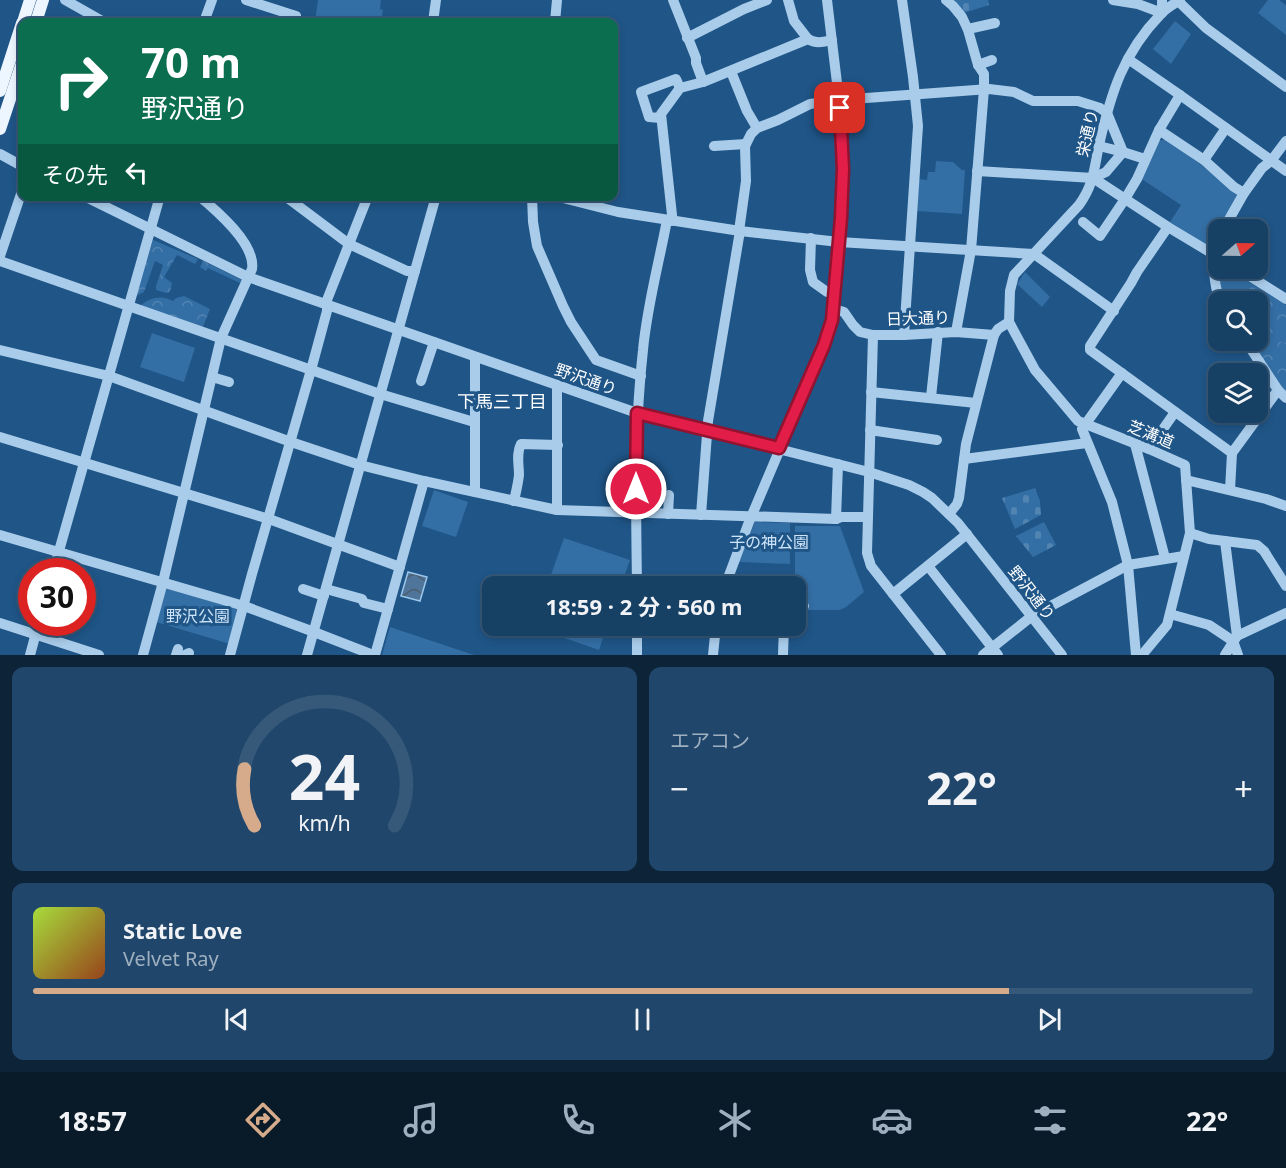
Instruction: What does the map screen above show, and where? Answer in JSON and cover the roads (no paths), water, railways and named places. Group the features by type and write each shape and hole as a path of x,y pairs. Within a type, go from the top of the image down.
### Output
{"main road":[{"path":"25,18 30,0"},
{"path":"37,18 43,0"},
{"path":"0,91 18,38"},
{"path":"0,129 18,75"}],"street":[{"path":"66,0 98,18"},
{"path":"205,18 212,0"},
{"path":"246,0 296,16 296,18"},
{"path":"434,18 436,0"},
{"path":"555,18 557,0"},
{"path":"673,0 703,82"},
{"path":"687,38 767,0"},
{"path":"788,0 794,21 808,39 812,42 832,40"},
{"path":"729,576 779,448 824,345 834,309 843,169 842,127 827,0"},
{"path":"902,0 918,126 904,335"},
{"path":"946,0 962,17 968,29 978,65 984,74 971,250 956,332"},
{"path":"1113,0 1138,4 1162,13 1162,0"},
{"path":"1179,1 1206,28 1286,87"},
{"name":"栄通り","path":"1009,322 1010,291 1014,275 1079,205 1087,193 1093,178 1107,113 1118,76 1138,44 1162,13 1179,1"},
{"path":"968,29 994,23"},
{"path":"637,576 637,413 643,350 646,327 672,215 661,114 680,88 703,82 808,39"},
{"path":"1128,59 1286,171"},
{"path":"978,65 992,60"},
{"path":"732,74 747,111 757,128"},
{"path":"661,118 649,117 641,92 676,80 680,88"},
{"path":"701,515 707,430 747,181 746,144 750,134 757,128 810,104 984,89 1014,92 1033,102 1078,101 1100,108 1107,113 1123,152"},
{"path":"1083,222 1100,236 1137,179 1158,130 1180,95"},
{"path":"1204,160 1226,128"},
{"path":"1158,130 1204,160 1244,193"},
{"path":"1229,219 1262,168 1272,161 1286,141"},
{"path":"714,146 746,144"},
{"path":"1099,146 1145,159"},
{"path":"977,171 1093,178 1106,172 1123,152"},
{"path":"0,154 18,164"},
{"path":"1093,178 1208,251"},
{"path":"0,256 19,201"},
{"name":"野沢通り","path":"94,201 248,277 475,357 637,413 779,448 909,485 923,492 949,514 1062,655"},
{"path":"57,558 159,201"},
{"path":"143,655 163,582 221,338 252,269 253,261 242,239 227,221 205,201"},
{"path":"292,201 349,244 407,271 415,271"},
{"path":"230,655 311,370 327,311 328,297 366,201"},
{"path":"307,655 435,201"},
{"path":"531,201 532,222 537,246 571,322 597,360 641,376"},
{"path":"575,201 618,212 739,231 839,242 1034,254 1114,311"},
{"path":"1168,227 1090,346 1092,351 1232,453"},
{"path":"811,238 810,270 813,282 827,292 835,293"},
{"path":"0,261 380,394 474,422"},
{"path":"1256,279 1285,296"},
{"name":"日大通り","path":"834,309 844,312 860,332 904,335 956,332 994,335"},
{"path":"949,514 959,498 966,444 994,335 998,328 1009,322"},
{"name":"芝溝道","path":"1009,322 1035,370 1078,421 1185,465 1186,480"},
{"path":"932,397 938,332"},
{"path":"873,334 867,553 872,566 941,655"},
{"path":"421,381 434,342"},
{"path":"0,350 109,376 360,465 557,510 836,519 841,516 868,517"},
{"path":"1230,490 1232,453 1282,394 1253,351"},
{"path":"475,357 475,492"},
{"path":"1122,373 1082,429 1112,502 1128,565 1136,655"},
{"path":"212,377 229,382"},
{"path":"557,385 557,510"},
{"path":"871,392 976,403"},
{"path":"462,395 474,398"},
{"path":"1149,449 1175,412"},
{"path":"870,430 937,440"},
{"path":"0,437 268,519 400,567"},
{"path":"964,459 1087,443"},
{"path":"514,501 519,474 518,449 521,444 558,445"},
{"path":"1135,444 1165,558"},
{"path":"836,519 838,464"},
{"path":"1142,655 1167,625 1170,614 1190,533 1186,480 1286,506"},
{"path":"0,536 244,606 374,655 424,481"},
{"path":"668,514 669,495"},
{"path":"1190,533 1209,539 1257,545 1264,551 1286,586"},
{"path":"893,594 967,534"},
{"path":"1225,541 1235,639 1239,655"},
{"path":"928,566 991,653 1032,616 1128,565 1184,556"},
{"path":"303,589 362,599 364,603 388,609"},
{"path":"1225,655 1235,639 1286,613"},
{"path":"1170,614 1209,625 1235,639"},
{"path":"0,622 18,628"},
{"path":"30,655 35,636"},
{"path":"41,636 99,655"},
{"path":"637,636 637,655"},
{"path":"713,655 715,636"},
{"path":"783,655 784,636"}],"water":[{"path":"408,572 427,577 420,601 401,596"}],"district":[{"name":"下馬三丁目","path":"502,402"}],"park label":[{"name":"子の神公園","path":"769,542"},
{"name":"野沢公園","path":"198,616"}]}
